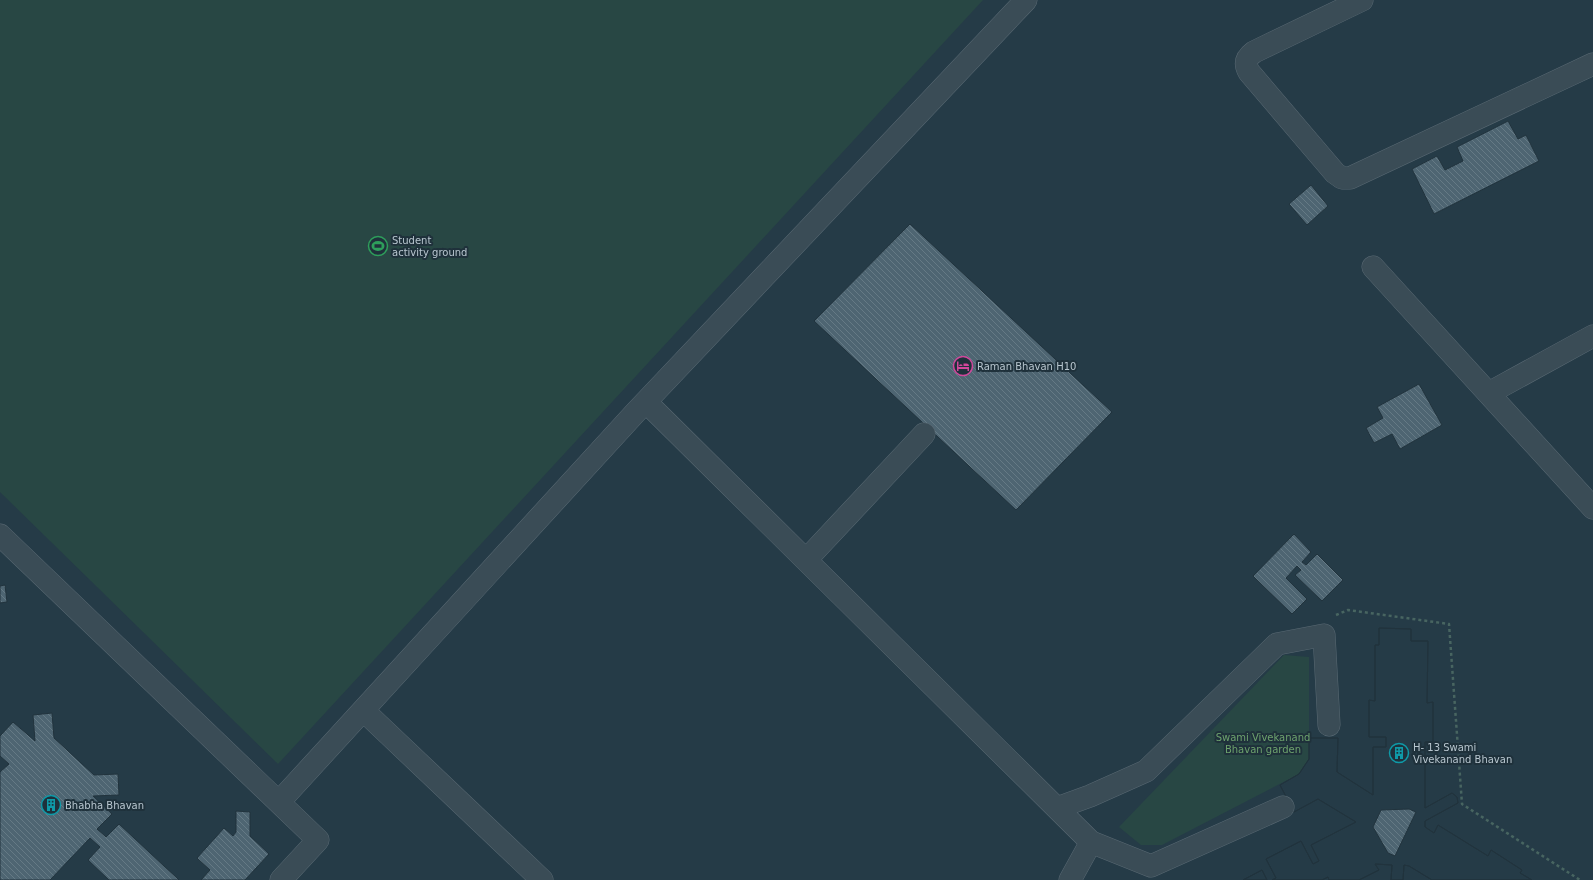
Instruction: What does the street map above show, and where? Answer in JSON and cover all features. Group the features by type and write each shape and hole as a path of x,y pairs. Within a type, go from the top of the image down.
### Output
{"street":[{"path":"279,802 646,402 1026,0"},
{"path":"1362,0 1254,52 1247,57 1246,65 1249,72 1335,173 1342,178 1350,178 1593,64"},
{"path":"1373,267 1593,508"},
{"path":"1489,394 1593,336"},
{"path":"646,402 1092,842 1151,866 1283,807"},
{"path":"806,560 924,434"},
{"path":"0,535 318,840 281,880"},
{"path":"1057,808 1090,796 1146,771 1277,644 1324,635 1329,725"},
{"path":"364,711 542,880"},
{"path":"1070,880 1092,842"}],"path":[{"path":"1324,635 1330,618 1348,610 1449,624 1462,804 1580,880"}],"green space":[{"name":"Student activity ground","path":"0,0 983,0 278,764 0,492"},
{"name":"Swami Vivekanand Bhavan garden","path":"1284,655 1309,657 1309,759 1299,774 1162,845 1141,845 1119,827"}],"building":[{"path":"1508,121 1518,139 1526,135 1539,161 1434,214 1412,169 1437,156 1445,170 1463,161 1457,147"},
{"path":"1311,185 1328,206 1307,225 1289,204"},
{"name":"Raman Bhavan H10","path":"910,224 1112,412 1016,510 814,321"},
{"path":"1419,384 1442,425 1400,449 1392,434 1374,443 1366,428 1383,418 1377,407"},
{"path":"1294,534 1311,552 1302,562 1306,565 1317,554 1343,580 1322,601 1295,575 1301,570 1297,566 1286,578 1307,599 1292,614 1253,576"},
{"path":"5,585 7,602 0,603 0,586"},
{"name":"H- 13 Swami Vivekanand Bhavan","path":"1379,628 1411,629 1411,641 1428,641 1427,703 1433,702 1433,742 1425,742 1425,808 1452,793 1457,797 1458,803 1425,821 1425,827 1434,833 1438,825 1488,856 1491,850 1522,870 1520,873 1532,880 1432,880 1409,866 1404,865 1403,880 1391,880 1392,865 1375,864 1379,870 1359,880 1329,880 1328,877 1322,880 1272,880 1276,878 1266,859 1301,841 1313,864 1319,861 1311,845 1356,822 1318,799 1294,812 1280,785 1299,774 1309,759 1309,738 1338,738 1337,772 1373,795 1373,747 1386,747 1386,737 1369,737 1369,700 1375,701 1375,645 1379,645","holes":["1409,809 1416,812 1395,856 1388,853 1373,827 1381,810"]},
{"name":"H- 13 Swami Vivekanand Bhavan","path":"1379,628 1411,629 1411,641 1428,641 1427,703 1433,702 1433,742 1425,742 1425,808 1452,793 1457,797 1458,803 1425,821 1425,827 1434,833 1438,825 1488,856 1491,850 1522,870 1520,873 1532,880 1432,880 1409,866 1404,865 1403,880 1391,880 1392,865 1375,864 1379,870 1359,880 1329,880 1328,877 1322,880 1272,880 1276,878 1266,859 1301,841 1313,864 1319,861 1311,845 1356,822 1318,799 1294,812 1280,785 1299,774 1309,759 1309,738 1338,738 1337,772 1373,795 1373,747 1386,747 1386,737 1369,737 1369,700 1375,701 1375,645 1379,645"},
{"name":"Bhabha Bhavan","path":"52,713 54,738 94,775 118,774 119,795 93,796 112,814 97,829 106,837 119,824 179,880 109,880 88,860 100,847 90,838 50,880 0,880 0,772 9,764 0,756 0,736 13,722 35,741 33,715"},
{"path":"236,811 250,812 250,836 269,854 245,880 201,880 210,870 197,858 224,828 233,836 236,832"},
{"path":"1262,870 1267,880 1243,880"},
{"path":"1262,870 1267,880 1243,880"}],"place":[{"name":"Student activity ground","path":"378,246"},
{"name":"Raman Bhavan H10","path":"963,366"},
{"name":"H- 13 Swami Vivekanand Bhavan","path":"1399,753"},
{"name":"Bhabha Bhavan","path":"51,805"}]}
